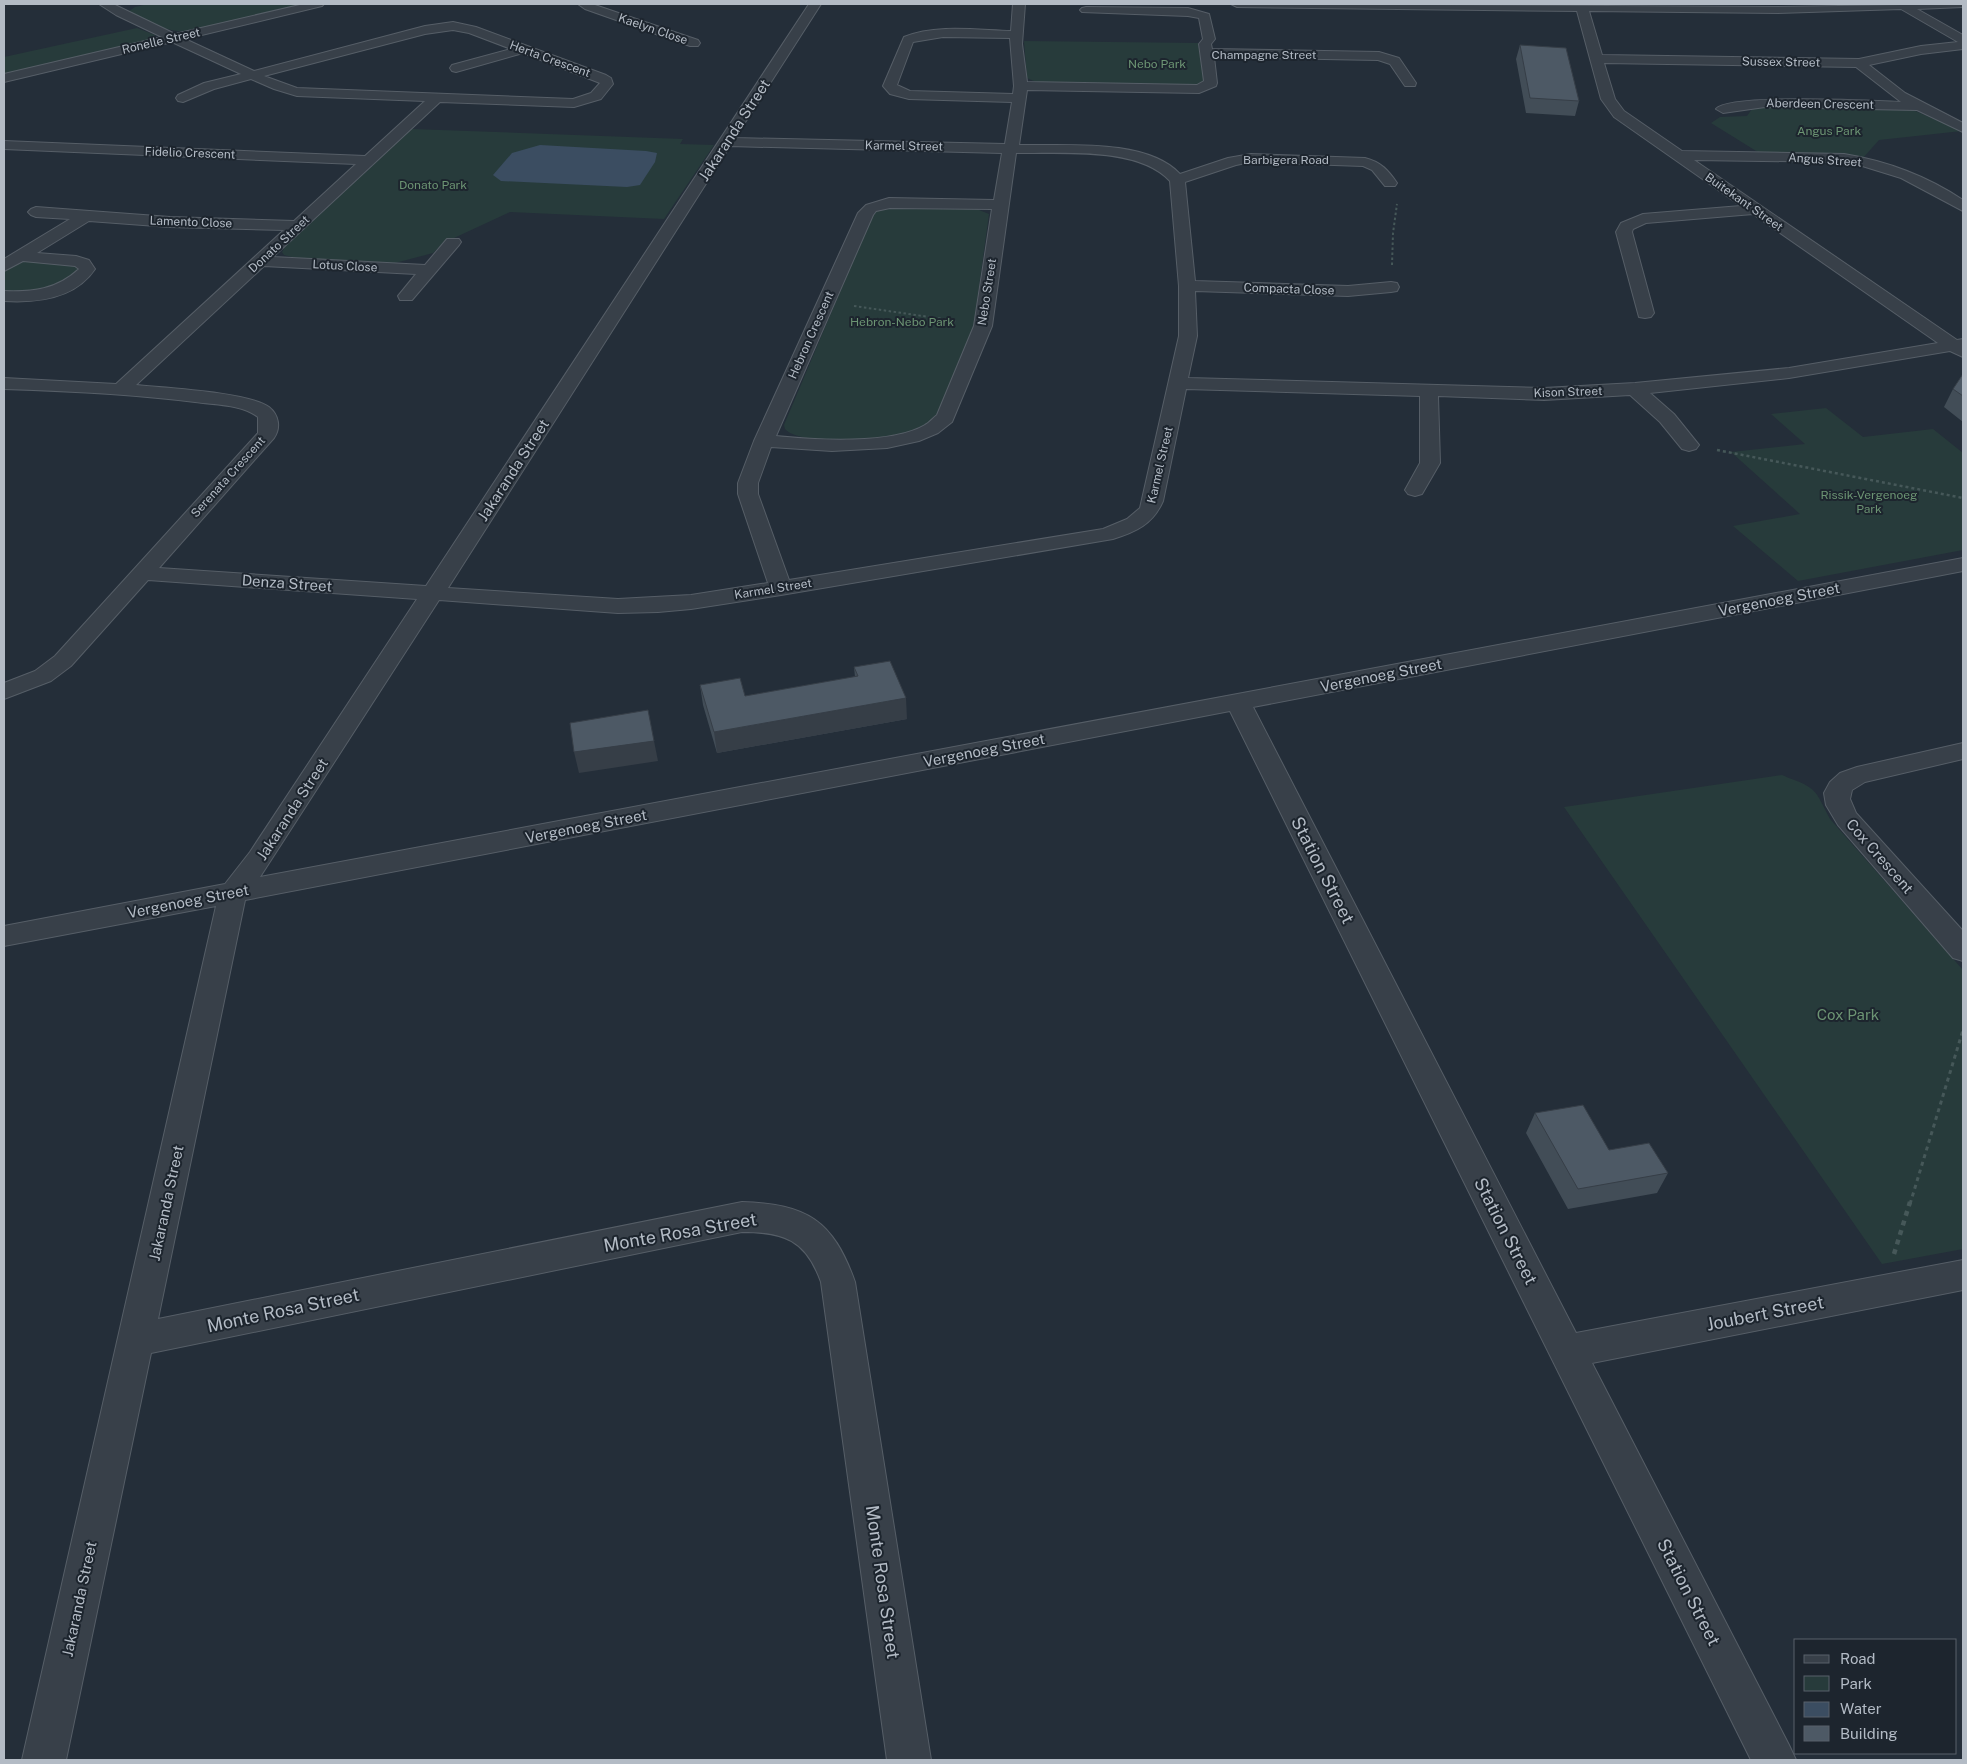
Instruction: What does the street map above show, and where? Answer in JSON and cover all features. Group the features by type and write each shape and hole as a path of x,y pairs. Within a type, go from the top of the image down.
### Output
{"street":[{"name":"Ronelle Street","path":"4,78 318,4"},
{"name":"Kaelyn Close","path":"584,4 694,43"},
{"name":"Jakaranda Street","path":"44,1760 233,893 260,859 815,4"},
{"name":"Nebo Street","path":"764,442 842,446 906,438 929,432 942,423 945,418 983,326 1007,159 1011,149 1020,92 1016,35 1019,4"},
{"path":"1237,4 1778,10 1963,4"},
{"path":"1901,5 1963,40"},
{"name":"Herta Crescent","path":"109,6 152,29 282,88 297,92 574,103 596,96 607,84 601,78 464,28 434,28 254,74"},
{"path":"109,6 130,6"},
{"name":"Buitekant Street","path":"1582,9 1608,99 1614,109 1754,209 1960,347"},
{"path":"1085,16 1207,24 1209,39 1205,44 1207,53"},
{"path":"1016,35 932,34 914,36 908,40 890,86 895,92 909,95 1020,92"},
{"name":"Sussex Street","path":"1596,59 1859,63 1921,50 1963,46"},
{"path":"456,68 524,49"},
{"name":"Champagne Street","path":"1020,92 1199,89 1210,83 1207,53 1379,56 1395,61 1410,83"},
{"path":"1859,63 1893,92 1963,128"},
{"path":"183,98 202,88 254,74"},
{"name":"Donato Street","path":"121,389 436,98"},
{"name":"Aberdeen Crescent","path":"1723,109 1765,103 1917,106"},
{"name":"Karmel Street","path":"432,593 637,606 690,602 1106,535 1139,521 1150,508 1188,336 1187,286 1177,180 1174,175 1159,164 1125,154 1098,151 726,142"},
{"name":"Fidelio Crescent","path":"6,146 370,160"},
{"name":"Angus Street","path":"1677,155 1844,158 1878,166 1926,185 1963,206"},
{"name":"Barbigera Road","path":"1177,180 1238,160 1257,158 1366,162 1377,167 1390,183"},
{"name":"Hebron Crescent","path":"781,588 747,488 764,442 866,213 871,208 881,204 896,202 1000,205"},
{"path":"1645,313 1624,232 1627,226 1643,219 1754,209"},
{"name":"Lamento Close","path":"36,212 170,222 297,226"},
{"path":"4,266 86,216"},
{"path":"406,296 453,242"},
{"path":"4,296 31,298 54,293 64,288 87,269 83,263 21,256"},
{"name":"Lotus Close","path":"260,261 429,270"},
{"name":"Compacta Close","path":"1187,286 1348,291 1391,287"},
{"name":"Kison Street","path":"1178,383 1544,394 1635,389 1788,373 1960,347"},
{"name":"Serenata Crescent","path":"4,382 148,390 242,404 260,409 269,419 270,426 267,434 63,661 43,676 4,692"},
{"path":"1635,389 1667,418 1689,445"},
{"path":"1415,490 1430,463 1429,391"},
{"name":"Vergenoeg Street","path":"4,936 1963,564"},
{"name":"Denza Street","path":"142,573 432,593"},
{"name":"Station Street","path":"1238,702 1774,1760"},
{"name":"Cox Crescent","path":"1963,752 1857,775 1847,779 1840,786 1837,802 1847,819 1963,950"},
{"name":"Monte Rosa Street","path":"136,1340 742,1217 765,1216 786,1221 805,1230 821,1244 832,1261 838,1282 909,1760"},
{"name":"Joubert Street","path":"1567,1351 1963,1275"}],"path":[{"path":"1390,183 1398,196 1393,233 1391,287"},
{"path":"827,301 983,326"},
{"path":"1731,452 1963,498"},
{"path":"1883,1290 1963,1030"}],"green space":[{"path":"148,4 305,4 191,31 175,31 159,27 129,11 135,7"},
{"path":"137,28 155,35 155,37 143,42 4,75 4,57"},
{"name":"Nebo Park","path":"1024,41 1198,43 1204,82 1200,85 1038,83 1027,78"},
{"name":"Angus Park","path":"1759,106 1913,110 1962,131 1879,140 1863,158 1761,154 1711,123 1720,117 1747,116 1752,109"},
{"name":"Donato Park","path":"412,129 683,139 680,144 714,145 664,219 510,212 454,238 448,238 433,253 395,263 296,258 284,255 282,252 285,247"},
{"name":"Hebron-Nebo Park","path":"886,207 974,208 989,214 973,331 936,417 926,425 901,434 867,439 827,440 795,435 785,429 784,425 871,218 875,211"},
{"path":"25,261 72,264 81,269 57,288 31,294 4,293 4,270"},
{"name":"Rissik-Vergenoeg Park","path":"1826,408 1863,437 1933,429 1963,453 1963,550 1798,581 1733,526 1800,514 1731,452 1805,444 1771,414"},
{"name":"Cox Park","path":"1782,775 1803,784 1816,793 1830,819 1963,970 1963,1249 1882,1264 1564,807"}],"water":[{"path":"540,145 657,153 655,162 640,185 627,187 501,181 493,175 512,153"}],"building":[{"path":"1520,45 1566,48 1579,101 1530,98"},
{"path":"1963,374 1963,396 1953,389"},
{"path":"890,661 906,698 714,732 700,685 740,678 745,696 858,676 854,667"},
{"path":"648,710 654,741 574,752 570,723"},
{"path":"1583,1105 1609,1150 1649,1143 1668,1173 1578,1189 1535,1113"}]}
